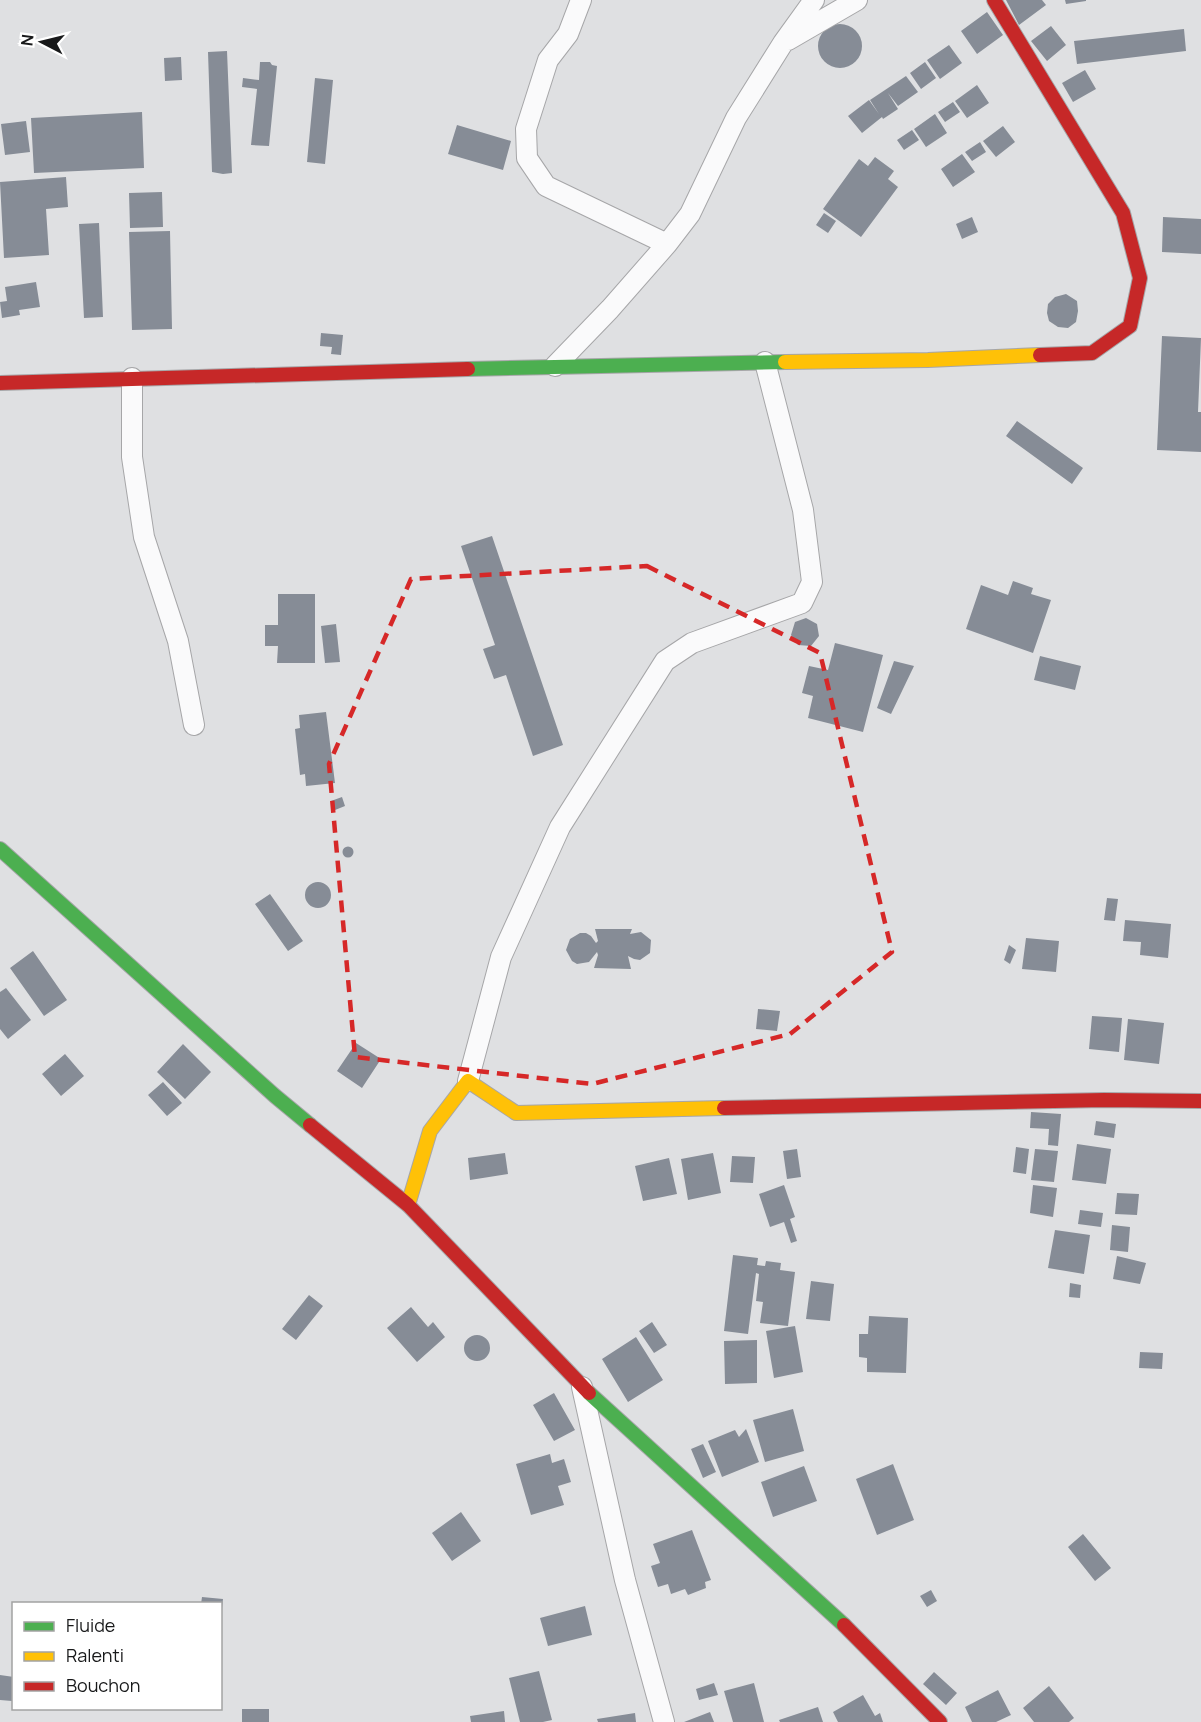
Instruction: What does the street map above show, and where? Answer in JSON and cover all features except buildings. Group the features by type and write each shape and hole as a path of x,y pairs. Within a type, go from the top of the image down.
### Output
{"street":[{"path":"581,0 568,34 548,60 526,129 527,158 546,186 667,244"},
{"path":"555,366 667,244 690,214 736,118 783,43 814,0"},
{"path":"783,43 857,0"},
{"path":"0,383 555,366 928,360 1092,353 1130,326 1140,278 1123,213 994,0"},
{"path":"408,1205 430,1131 468,1081 501,957 560,826 665,661 692,643 802,603 812,582 803,510 765,362"},
{"path":"132,378 132,457 144,537 178,641 194,725"},
{"path":"0,849 275,1096 408,1205 582,1387 839,1620 940,1722"},
{"path":"468,1081 516,1113 1104,1100 1201,1101"},
{"path":"582,1387 625,1580 664,1722"}],"highlighted area":[{"path":"647,566 820,653 892,952 790,1034 592,1084 355,1057 329,764 411,579"}],"traffic: fast":[{"path":"468,369 785,362"},
{"path":"0,849 310,1125"},
{"path":"589,1393 844,1625"}],"traffic: slow":[{"path":"785,362 928,360 1040,355"},
{"path":"408,1205 430,1131 468,1081 516,1113 724,1108"}],"traffic: jam":[{"path":"994,0 1123,213 1140,278 1130,326 1092,353 1040,355"},
{"path":"0,383 468,369"},
{"path":"724,1108 1104,1100 1201,1101"},
{"path":"310,1125 408,1205 589,1393"},
{"path":"844,1625 940,1722"}]}
